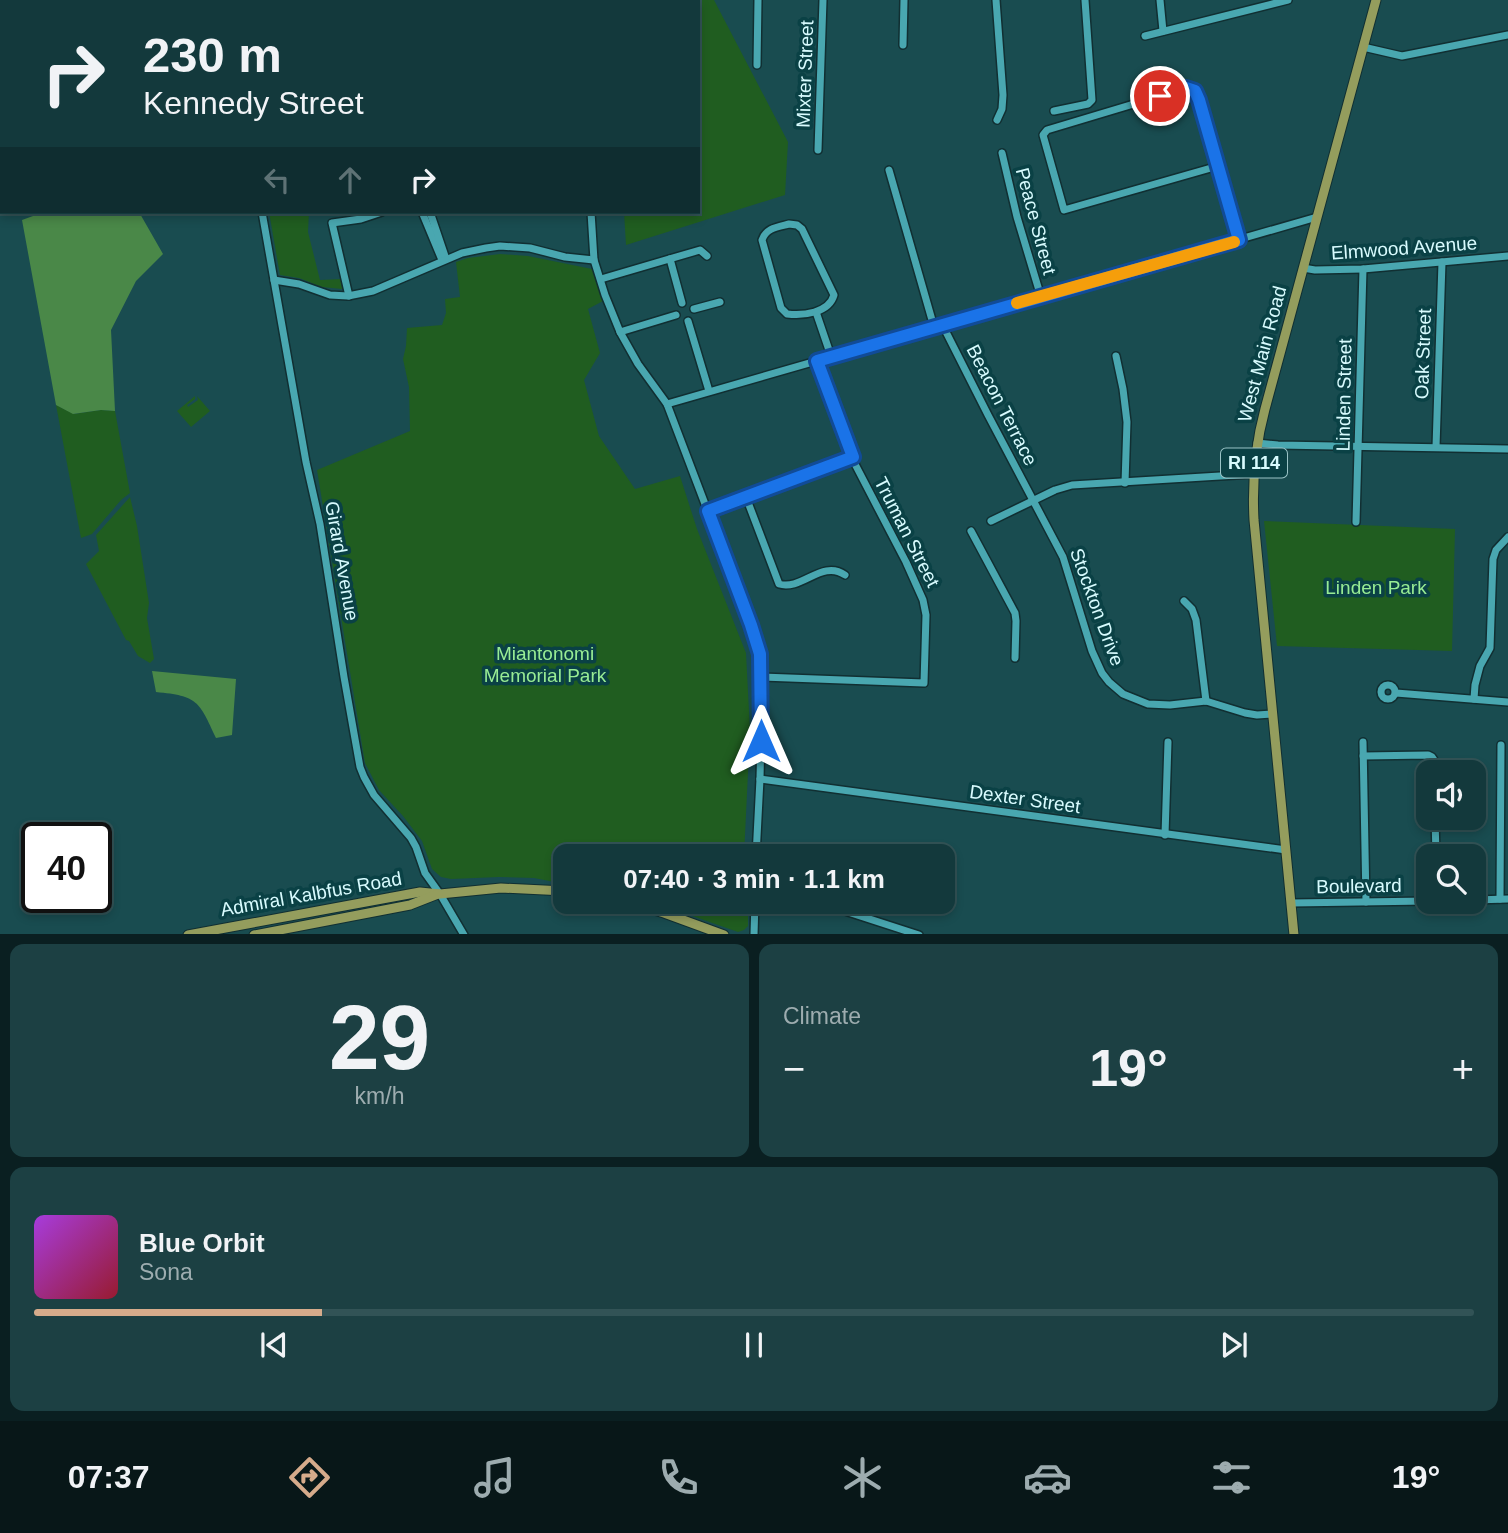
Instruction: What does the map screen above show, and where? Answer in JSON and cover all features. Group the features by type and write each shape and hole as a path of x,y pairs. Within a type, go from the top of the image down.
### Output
{"main road":[{"name":"West Main Road","path":"1294,934 1254,520 1253,474 1257,443 1376,0"},
{"name":"Admiral Kalbfus Road","path":"188,934 420,892 440,894 501,888 553,890"},
{"name":"Admiral Kalbfus Road","path":"254,934 410,905 440,894"},
{"path":"667,914 724,934"}],"street":[{"path":"757,65 758,0"},
{"name":"Mixter Street","path":"818,150 823,0"},
{"path":"903,45 904,0"},
{"path":"996,0 1003,95 1002,109 997,120"},
{"path":"1054,111 1088,104 1091,100 1086,0"},
{"path":"1160,0 1163,32"},
{"path":"1145,36 1288,0"},
{"path":"1363,47 1402,56 1508,35"},
{"path":"1218,166 1064,210 1043,138 1047,130 1186,88 1195,91 1199,100 1218,166 1239,240"},
{"name":"Peace Street","path":"1002,153 1017,217 1041,297"},
{"path":"889,170 934,327"},
{"name":"Girard Avenue","path":"262,214 306,462 316,501 360,767 374,795 411,838 425,873 464,934"},
{"path":"349,296 332,223 377,214"},
{"path":"423,214 444,260"},
{"path":"431,214 444,260"},
{"path":"591,214 594,260 620,332 638,364 667,404 760,654 760,779 757,844"},
{"path":"667,404 1317,217"},
{"path":"789,224 802,229 834,295 830,304 816,312 794,315 783,311 762,240 770,229 789,224"},
{"path":"274,280 299,284 330,295 349,296 373,291 462,253 500,246 530,248 565,257 594,260"},
{"path":"601,279 700,250 707,256"},
{"name":"Elmwood Avenue","path":"1303,268 1363,269 1508,256"},
{"path":"670,259 682,303"},
{"name":"Oak Street","path":"1436,447 1442,262"},
{"name":"Linden Street","path":"1356,522 1363,269"},
{"path":"694,309 720,302"},
{"path":"682,303 690,303 694,309 694,316 688,321 681,320 676,315 677,307 682,303"},
{"path":"816,312 831,356"},
{"path":"620,332 676,315"},
{"path":"688,321 709,391"},
{"name":"Beacon Terrace","path":"943,324 1034,500"},
{"path":"1116,356 1127,422 1125,483"},
{"name":"Truman Street","path":"761,677 924,683 926,615 923,600 853,457 817,361"},
{"path":"1257,443 1508,449"},
{"path":"708,511 853,457"},
{"path":"991,522 1055,490 1072,485 1253,474"},
{"path":"746,497 779,583 787,586 829,570 845,575"},
{"name":"Stockton Drive","path":"1034,500 1067,567 1092,651 1109,682 1123,694 1148,704 1170,705 1206,701 1245,713 1273,714"},
{"path":"973,534 1015,613 1015,658"},
{"path":"1474,699 1480,666 1490,648 1493,559 1496,550 1508,537"},
{"path":"1184,601 1192,609 1196,620 1206,701"},
{"path":"1396,693 1508,702"},
{"path":"1165,835 1168,742"},
{"path":"1363,743 1366,902"},
{"path":"1486,900 1504,899 1501,745"},
{"path":"1363,756 1428,755 1434,760"},
{"name":"Dexter Street","path":"760,779 1286,850"},
{"name":"Boulevard","path":"1291,904 1416,901"},
{"path":"754,934 755,914"},
{"path":"855,914 919,934"}],"green space":[{"path":"700,0 714,0 788,142 785,195 626,245 624,214 700,214"},
{"path":"38,214 140,214 163,254 136,281 111,330 115,411 73,414 56,405 22,220"},
{"path":"269,214 309,214 308,232 320,280 341,279 342,289 322,287 299,278 280,275"},
{"name":"Miantonomi Memorial Park","path":"500,254 528,256 592,269 603,301 588,309 600,353 584,380 599,436 635,489 680,476 697,529 746,653 750,731 745,844 553,844 553,882 534,878 441,877 432,869 422,841 379,790 365,763 317,470 410,431 409,387 403,359 407,328 442,325 446,313 445,299 460,297 456,262"},
{"path":"195,396 188,407 198,400 197,396 210,411 191,427 177,411"},
{"path":"56,405 74,414 115,411 130,493 92,534 81,538"},
{"path":"130,497 149,603 147,618 154,659 150,663 138,656 126,640 86,564 99,551 96,535"},
{"name":"Linden Park","path":"1264,521 1455,529 1452,651 1277,646"},
{"path":"152,671 236,679 232,735 216,738 201,708 195,703 181,696 156,692"},
{"path":"687,914 748,914 748,926 738,932"}],"slow traffic":[{"path":"1017,303 1234,242"}],"route":[{"path":"761,741 760,654 708,511 853,457 817,361 1239,240 1195,91 1186,88 1160,96"}]}
